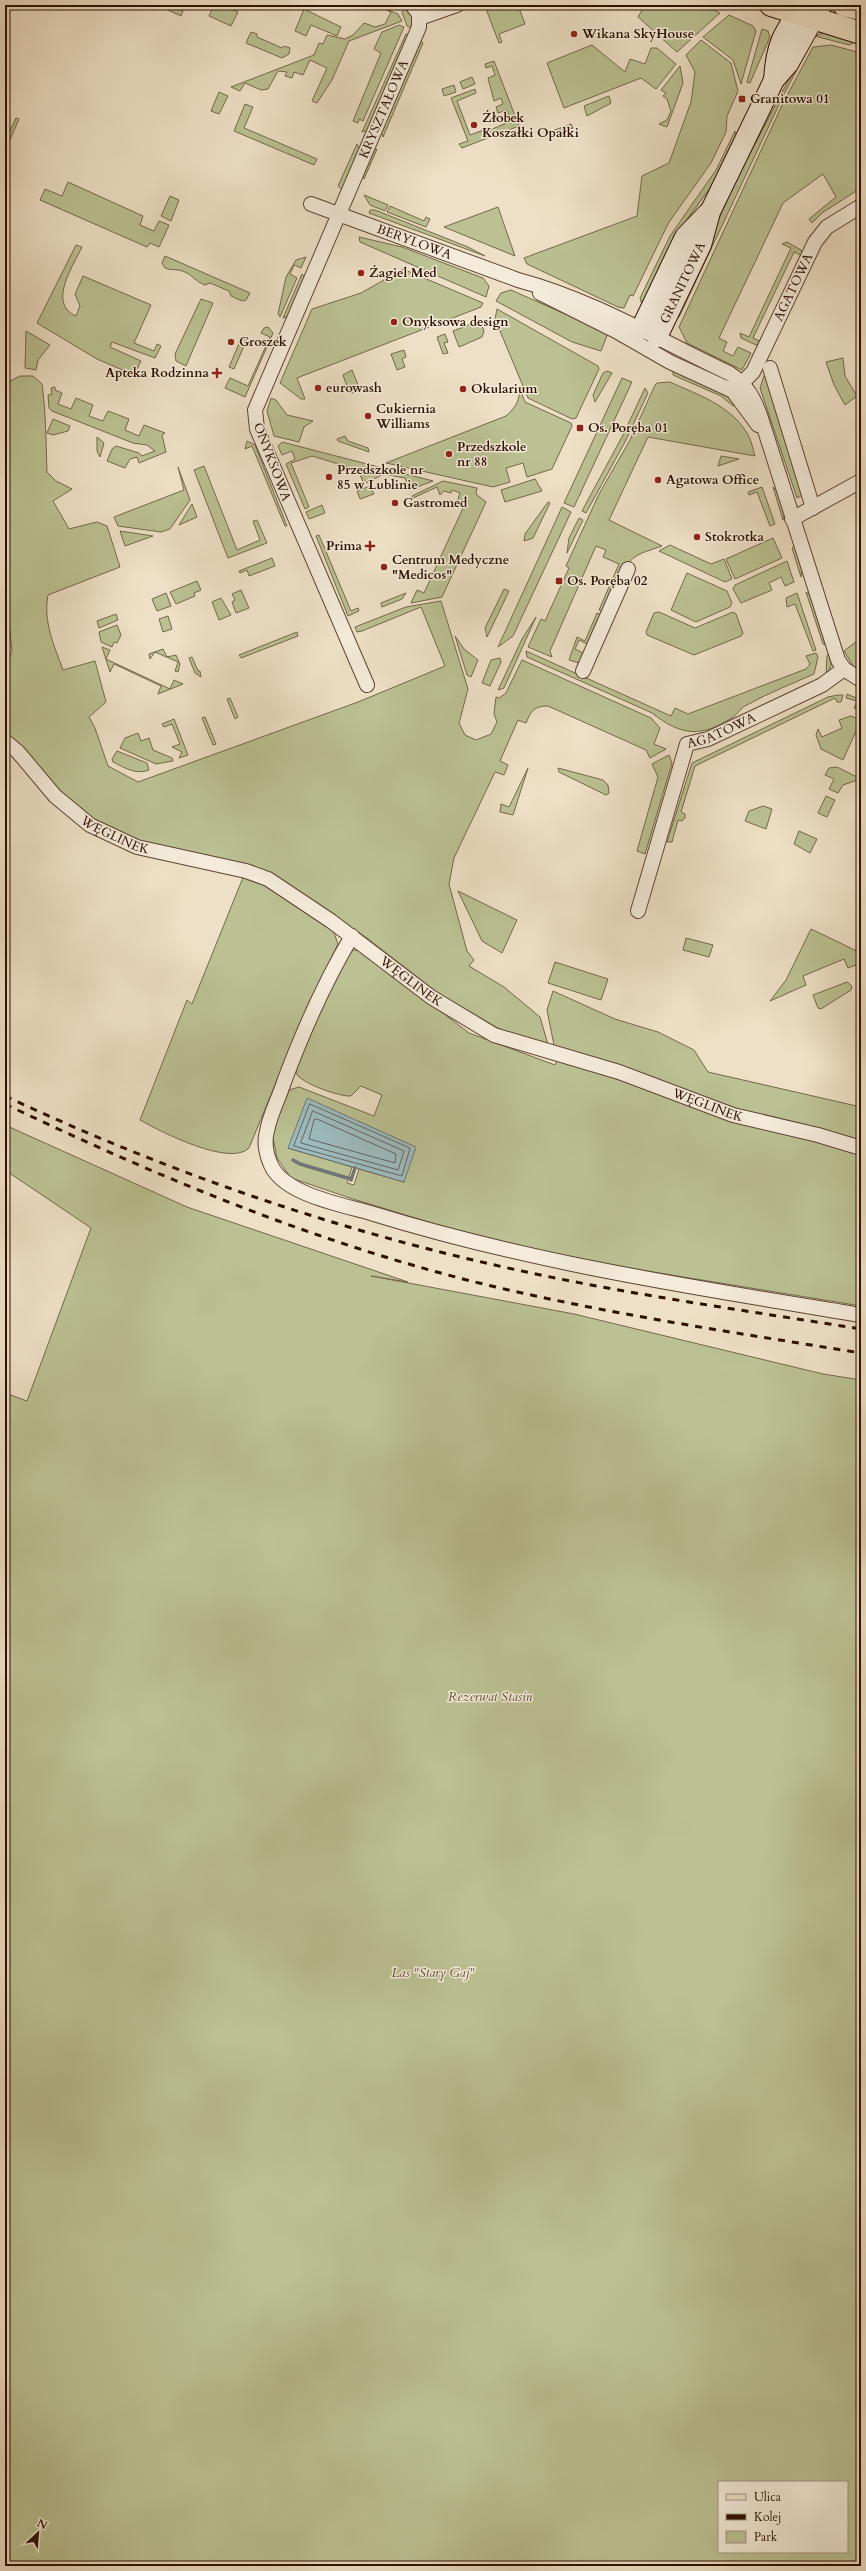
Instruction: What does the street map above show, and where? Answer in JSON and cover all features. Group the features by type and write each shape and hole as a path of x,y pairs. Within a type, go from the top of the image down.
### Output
{"main road":[{"path":"770,5 808,11 861,32"},
{"path":"844,5 861,9"}],"street":[{"path":"412,5 420,18 457,5"},
{"path":"770,5 779,18 784,32"},
{"name":"GRANITOWA","path":"774,80 775,57 784,32 808,11"},
{"name":"GRANITOWA","path":"646,340 685,237 710,212 774,80 788,64 808,11"},
{"name":"KRYSZTAŁOWA","path":"338,214 419,27 420,18"},
{"name":"BERYLOWA","path":"311,204 518,280 553,290 646,340"},
{"name":"AGATOWA","path":"738,387 753,372 764,352 815,242 827,227 861,206"},
{"name":"ONYKSOWA","path":"338,214 258,399 255,422 366,685"},
{"path":"646,340 729,373 738,387 753,396 834,648 844,670 861,680"},
{"path":"770,368 813,508"},
{"path":"792,519 861,481"},
{"path":"583,671 628,568"},
{"name":"AGATOWA","path":"638,911 687,744 708,739 810,691 828,682 844,670"},
{"name":"WĘGLINEK","path":"5,741 18,752 55,796 76,815 100,831 137,847 260,875 280,886 352,936 431,997 494,1035 620,1072 733,1115 818,1135 861,1148"},
{"path":"352,936 323,987 292,1060 266,1132 266,1150 271,1166 275,1172 292,1187 416,1226 536,1258 748,1297 861,1315"}],"green space":[{"path":"157,5 185,5 181,16"},
{"path":"214,5 222,5 238,12 231,26 209,16"},
{"path":"376,5 398,14 402,21 349,41 332,80 317,103 312,101 327,68 310,60 303,75 294,72 292,78 285,76 287,72 278,71 268,89 261,90 245,83 240,91 231,87 314,55 319,43 323,44 327,35 345,39 353,35 364,23 375,27 385,24 391,12"},
{"path":"496,5 518,5 525,24 499,34 502,42 499,43 486,9"},
{"path":"642,5 703,5 720,13 677,52 638,17 644,7"},
{"path":"404,7 413,16 413,29 407,26 402,12"},
{"path":"304,9 341,27 337,36 311,25 306,36 295,31"},
{"path":"729,15 753,26 756,31 741,84 733,60 703,37"},
{"path":"399,25 404,27 363,121 359,119 358,123 353,121 381,53 374,49 382,32"},
{"path":"762,29 768,31 770,37 750,83 747,82"},
{"path":"251,32 257,34 257,37 282,48 284,46 290,48 289,54 282,58 246,43"},
{"path":"823,33 854,37 853,43 849,45 815,36"},
{"path":"406,34 410,35 368,130 362,132"},
{"path":"420,40 423,43 383,137 381,131"},
{"path":"701,40 731,63 738,91 727,116 726,132 711,163 669,222 633,296 630,295 624,308 618,307 527,264 524,258 637,216 642,176 669,163 691,102 695,72 686,55"},
{"path":"808,43 809,47 784,94 679,317 675,319 735,182"},
{"path":"592,45 625,72 630,59 645,64 651,48 657,48 676,64 656,89 641,78 564,108 547,63"},
{"path":"831,45 861,53 861,188 822,213 812,223 809,219 836,197 823,174 783,203 719,338 727,342 723,351 733,356 738,347 751,353 742,370 687,343 679,327 784,101 813,47"},
{"path":"494,61 519,126 462,148 459,144 468,141 451,98 475,89 476,93 457,101 470,135 489,128 490,130 511,121 507,110 498,113 496,107 503,104 501,98 494,101 488,78 495,75 492,66 486,68 485,64"},
{"path":"680,66 683,83 667,127 659,124 667,120 671,111 667,99 663,96 666,93 661,90"},
{"path":"472,77 475,84 463,89 460,82"},
{"path":"454,85 456,92 444,96 442,89"},
{"path":"219,92 228,96 219,114 211,111"},
{"path":"609,96 611,103 587,116 584,106"},
{"path":"245,104 253,107 244,128 317,159 314,165 234,131"},
{"path":"16,118 19,119 5,151 5,142"},
{"path":"571,124 573,128 549,138 547,133"},
{"path":"735,131 736,139 716,180 677,233 642,304 640,298 670,236 716,170"},
{"path":"357,144 359,149 342,190 338,186"},
{"path":"377,149 364,179 362,175 374,150"},
{"path":"68,182 143,216 140,225 154,231 159,221 169,225 159,247 150,243 147,247 40,200 45,189 62,196"},
{"path":"364,195 388,205 385,211 370,205"},
{"path":"170,196 179,200 171,221 161,216"},
{"path":"390,206 424,221 426,217 430,219 426,227 387,212"},
{"path":"498,207 515,256 444,227"},
{"path":"370,210 375,210 468,247 485,256 369,213"},
{"path":"359,237 402,247 483,278 489,286 486,297 360,242"},
{"path":"787,242 801,250 803,256 794,252 753,338 762,342 756,345 741,338 740,333 749,337 791,248 782,244"},
{"path":"76,245 82,247 68,274 63,294 63,303 68,310 76,316 80,306 75,294 83,276 151,305 134,343 154,351 157,344 161,346 155,358 112,342 110,347 141,361 134,375 97,359 37,323"},
{"path":"165,256 250,293 246,300 242,301 231,296 229,291 210,283 205,285 184,271 165,268 162,263"},
{"path":"306,257 301,268 294,265 290,274 297,278 280,317 278,314 286,277 296,260"},
{"name":"Onyksowa design","path":"403,269 483,303 481,307 297,378 305,399 301,399 280,383 312,309 361,293"},
{"path":"302,274 306,278 289,316 283,318"},
{"path":"511,290 608,333 601,351 572,342 496,301 501,293"},
{"path":"201,299 213,303 186,366 176,361 175,354"},
{"path":"497,309 598,366 599,369 576,418 572,419 528,398 495,319"},
{"path":"476,322 482,325 484,331 482,337 459,347 453,331"},
{"path":"268,327 273,333 245,397 225,388 230,378 248,386 270,337 261,333 264,328"},
{"path":"26,331 50,345 38,360 36,370 25,368"},
{"path":"445,334 448,342 444,343 448,353 443,354 437,337"},
{"path":"242,337 247,339 234,369 229,367"},
{"path":"404,350 406,357 402,359 405,367 397,370 391,354"},
{"path":"843,358 845,376 857,396 845,405 834,385 826,362"},
{"path":"352,370 360,390 352,393 349,392 343,375"},
{"path":"673,370 724,393 737,403 733,406 721,396 673,375"},
{"path":"766,370 805,494 797,498 760,388"},
{"path":"607,371 612,373 595,402 593,395 603,373"},
{"path":"20,376 33,376 42,384 47,472 56,481 72,489 53,501 69,529 97,522 107,526 120,567 48,595 47,605 50,633 63,670 95,661 106,702 89,717 95,728 108,766 138,782 358,702 445,666 421,607 362,631 357,632 355,627 406,607 441,601 468,689 459,723 465,735 476,740 491,734 497,722 494,714 496,697 499,698 506,693 522,660 651,718 660,728 654,744 666,749 650,758 646,750 548,706 536,708 531,712 526,723 518,720 500,761 508,765 504,775 495,772 454,858 449,884 467,951 474,960 469,966 504,987 540,1017 549,1048 503,1031 439,994 367,938 278,878 129,839 81,814 5,737 5,669 12,651 5,581 5,393 10,381"},
{"path":"622,378 632,382 574,507 564,503"},
{"path":"670,382 702,396 732,415 740,423 748,435 755,456 648,437 609,520 662,546 637,556 629,562 626,567 622,565 602,611 599,610 619,564 603,557 606,550 596,546 550,651 552,657 528,647 541,619 545,621 569,568 566,566 599,494 630,440 655,385 657,383"},
{"path":"55,387 55,390 62,393 58,404 71,409 76,398 93,405 89,416 103,421 108,411 129,419 125,430 139,436 144,425 165,433 162,435 166,452 139,463 137,457 130,459 125,468 107,461 112,449 116,446 139,453 142,456 155,451 147,445 133,443 52,411 49,408 48,395 52,394 51,388"},
{"path":"519,387 525,402 571,423 572,426 552,469 527,477 523,463 506,468 510,482 493,487 386,463 506,416 517,403"},
{"path":"645,388 648,393 625,442 586,513 582,511 623,435"},
{"path":"271,398 276,400 287,415 313,421 304,427 299,442 274,436 267,411"},
{"path":"53,419 70,426 68,431 53,435 47,433"},
{"path":"345,436 348,441 368,448 369,452 338,441 337,439"},
{"path":"97,437 104,443 100,457 97,451"},
{"path":"247,441 255,445 287,526 285,526 252,446 245,449"},
{"path":"282,442 433,481 409,490 405,478 384,474 364,484 358,470 312,456 291,463 309,507 305,509 286,464 295,459 292,451 282,455 278,446"},
{"path":"721,456 739,459 718,466"},
{"path":"204,466 237,550 260,540 253,521 257,520 267,543 228,558 194,470"},
{"path":"178,467 190,500 170,529 161,532 118,526 114,517 184,490"},
{"path":"535,479 542,491 505,502 501,490"},
{"path":"443,481 477,488 476,494 486,502 442,597 411,603 417,590 424,593 464,506 457,502 460,493 452,490 451,493 444,491 440,495 437,487 413,498 412,496"},
{"path":"370,486 374,494 360,499 357,491"},
{"path":"762,487 775,524 770,526 757,492 749,495 748,492"},
{"path":"773,487 778,493 782,502 784,512 783,520"},
{"path":"548,502 550,503 533,538 524,541 525,534"},
{"path":"192,504 197,517 179,525"},
{"path":"322,505 325,513 309,519 306,512"},
{"path":"562,507 571,512 513,636 498,647"},
{"path":"579,518 583,520 567,553 569,538"},
{"path":"120,531 153,536 125,546"},
{"path":"319,535 351,611 358,608 359,611 348,616 316,536"},
{"path":"773,538 782,558 735,579 726,559"},
{"path":"670,545 711,564 724,559 732,579 725,582 659,551"},
{"path":"795,546 802,570 801,577 792,548"},
{"path":"272,558 275,566 249,576 247,570 240,573 239,571"},
{"path":"787,561 794,582 785,586 781,577 769,583 772,590 741,603 733,589 735,585"},
{"path":"687,573 727,591 732,603 730,607 696,622 671,610"},
{"path":"197,581 201,590 194,593 195,596 176,604 170,592"},
{"path":"504,589 509,591 487,637 485,628"},
{"path":"241,590 249,608 236,613 232,602 235,600 232,594"},
{"path":"806,592 811,596 827,645 823,644"},
{"path":"166,593 171,606 157,611 152,599"},
{"path":"406,593 402,599 382,607 381,603"},
{"path":"797,593 816,650 813,651 795,604 787,607 786,598"},
{"path":"221,598 231,615 219,620 212,602"},
{"path":"659,612 695,628 733,612 736,614 743,633 741,636 694,655 647,635 646,632 654,613"},
{"path":"597,613 600,614 587,644 579,640 575,649 583,653 579,663 569,660 577,637 585,641"},
{"path":"116,614 118,620 99,628 97,621"},
{"path":"168,616 172,629 163,632 159,619"},
{"path":"536,617 504,688 498,690 522,639"},
{"path":"117,625 121,635 117,643 114,642 112,647 101,642 99,632"},
{"path":"297,632 298,636 241,658 239,655"},
{"path":"455,636 464,649 478,660 471,677 467,675"},
{"path":"861,638 861,671 853,666 844,651"},
{"path":"102,647 110,650 106,659 170,689 174,680 183,684 158,694 161,686 114,664 110,672"},
{"path":"163,649 167,657 176,655 180,664 178,672 175,671 178,662 155,652 150,659 149,654"},
{"path":"526,651 671,716 675,708 688,714 806,669 810,664 806,656 816,653 818,657 814,674 745,706 735,716 722,724 701,731 692,732 673,726 652,713 527,657"},
{"path":"830,652 831,666 826,675 827,656"},
{"path":"192,657 198,671 200,671 201,677 195,673 189,658"},
{"path":"500,658 501,662 490,686 482,683 491,660"},
{"path":"847,694 861,700 861,711 854,708 857,701 846,698"},
{"path":"843,695 841,702 837,702 835,698 695,766 681,812 685,814 685,818 682,821 678,820 672,842 667,842 692,763 828,697"},
{"path":"230,698 238,717 235,719 227,699"},
{"path":"851,716 861,720 843,760 821,749 816,735 818,729 822,737 842,728 839,720"},
{"path":"205,717 216,744 213,745 202,718"},
{"path":"174,719 188,755 179,758 182,752 172,747 180,744 172,724 164,727 162,724"},
{"path":"138,733 141,741 149,738 153,750 172,758 173,761 156,764 120,748 125,738"},
{"path":"117,751 147,763 149,770 140,772 135,771 113,762 112,759"},
{"path":"669,755 672,763 645,854 637,851 658,777 652,764"},
{"path":"837,767 861,779 843,785 838,793 829,789 834,779 825,775 829,768"},
{"path":"528,768 513,815 500,812 501,804 509,807"},
{"path":"558,768 603,780 608,785 609,793 606,795 559,772"},
{"path":"826,796 835,800 827,817 818,813"},
{"path":"763,806 772,809 766,829 745,821 749,811"},
{"path":"799,831 817,839 810,853 794,844"},
{"path":"244,875 258,879 333,930 338,944 306,1010 249,1148 240,1153 227,1153 212,1151 195,1146 140,1120 187,1000 192,1004"},
{"path":"458,891 517,920 502,953 482,941"},
{"path":"811,929 861,953 861,963 848,968 844,959 803,976 806,985 770,1001 786,980"},
{"path":"686,938 713,945 709,957 683,950"},
{"path":"353,950 362,951 469,1033 555,1065 557,1060 547,1010 553,991 615,1019 658,1032 694,1050 708,1072 861,1107 861,1306 555,1256 484,1239 353,1199 291,1178 277,1158 273,1137 275,1123 289,1090 299,1087 374,1116 382,1095 361,1086 351,1096 338,1094 312,1085 299,1077 296,1073 298,1063 340,966","holes":["288,1148 404,1182 359,1169 354,1185 347,1183 352,1167"]},
{"path":"555,962 608,979 601,1000 548,983"},
{"path":"847,982 852,986 851,990 821,1009 818,1008 813,995"},
{"name":"Rezerwat Stasin","path":"5,1125 187,1207 408,1282 371,1276 574,1314 823,1374 861,1380 861,2566 5,2566 5,1393 27,1401 91,1228 5,1170"}],"water":[{"path":"307,1098 416,1147 404,1182 288,1148"}],"waterway":[{"path":"293,1160 300,1164 351,1179"},
{"path":"351,1180 355,1168"}],"railway":[{"path":"5,1096 122,1147 241,1192 362,1231 424,1248 579,1283 861,1329"},
{"path":"5,1104 62,1131 176,1181 292,1226 411,1265 471,1281 568,1303 666,1321 861,1353"}],"place":[{"name":"Wikana SkyHouse","path":"574,34"},
{"name":"Granitowa 01","path":"742,99"},
{"name":"Żłobek Koszałki Opałki","path":"474,125"},
{"name":"Żagiel Med","path":"361,273"},
{"name":"Onyksowa design","path":"394,322"},
{"name":"Groszek","path":"231,342"},
{"name":"Apteka Rodzinna","path":"217,373"},
{"name":"eurowash","path":"318,388"},
{"name":"Okularium","path":"463,389"},
{"name":"Cukiernia Williams","path":"368,416"},
{"name":"Os. Poręba 01","path":"580,428"},
{"name":"Przedszkole nr 88","path":"449,454"},
{"name":"Przedszkole nr 85 w Lublinie","path":"329,477"},
{"name":"Agatowa Office","path":"658,480"},
{"name":"Gastromed","path":"395,503"},
{"name":"Stokrotka","path":"697,537"},
{"name":"Prima","path":"370,546"},
{"name":"Centrum Medyczne \"Medicos\"","path":"384,567"},
{"name":"Os. Poręba 02","path":"559,581"}],"park label":[{"name":"Las \"Stary Gaj\"","path":"433,1973"}]}
